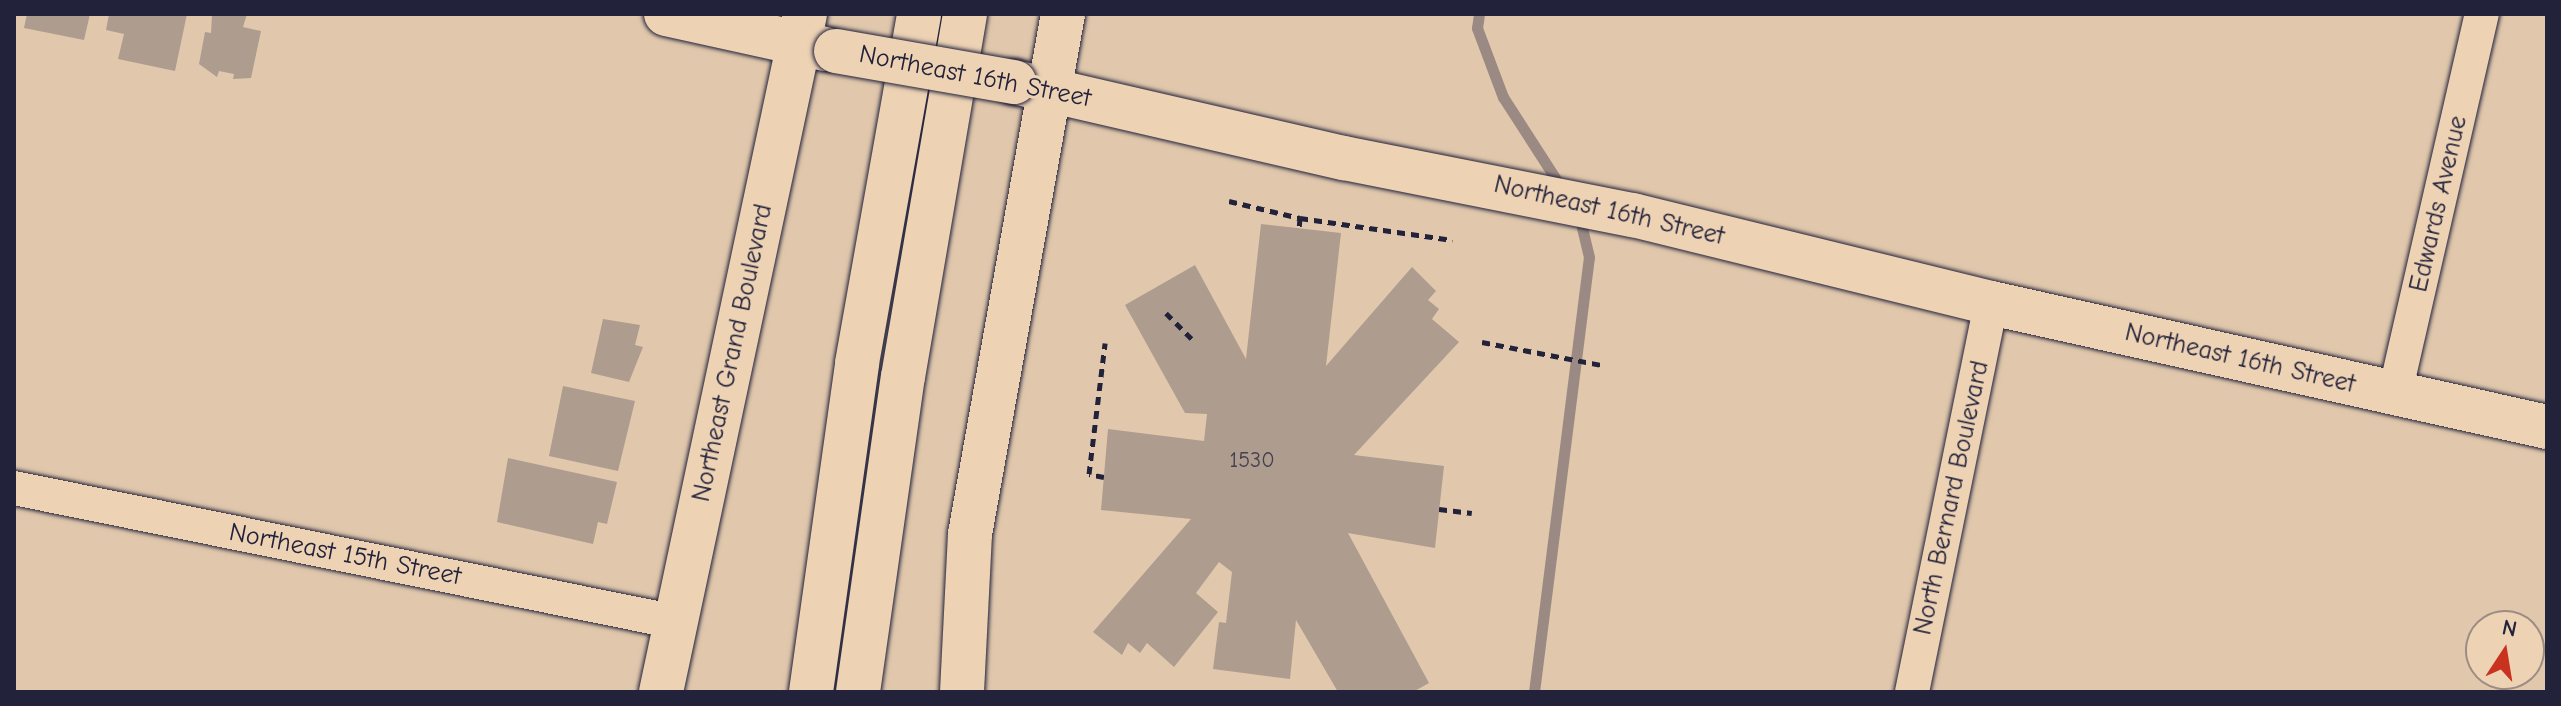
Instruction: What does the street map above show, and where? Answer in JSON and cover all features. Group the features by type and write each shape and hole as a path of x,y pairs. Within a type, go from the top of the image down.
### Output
{"main road":[{"name":"Northeast 16th Street","path":"666,14 813,36 1344,158 1633,215 1991,303 2547,427"},
{"path":"811,692 857,363 919,14"},
{"path":"858,692 903,377 965,14"},
{"path":"962,692 970,534 1032,86 1063,14"},
{"name":"Northeast Grand Boulevard","path":"661,692 813,36"}],"street":[{"name":"Edwards Avenue","path":"2395,393 2482,14"},
{"name":"North Bernard Boulevard","path":"1912,692 1991,303"},
{"name":"Northeast 15th Street","path":"14,488 676,622"}],"path":[{"path":"1229,201 1300,218 1452,240"},
{"path":"1299,229 1300,218"},
{"path":"1166,313 1192,339"},
{"path":"1482,342 1601,365"},
{"path":"1104,477 1089,474 1105,343"},
{"path":"1439,509 1472,513"}],"building":[{"path":"27,14 90,14 84,40 24,28"},
{"path":"109,14 187,14 175,71 118,59 124,34 106,30"},
{"path":"212,14 247,14 243,27 261,31 251,78 233,79 234,74 219,71 217,77 199,64 205,32 211,33"},
{"path":"1261,224 1341,233 1326,366 1412,267 1436,291 1428,300 1439,309 1432,319 1459,342 1354,455 1444,466 1435,548 1348,533 1429,683 1413,692 1338,692 1296,620 1290,679 1213,669 1219,622 1226,623 1232,572 1219,562 1196,593 1218,612 1174,667 1147,643 1140,653 1128,643 1122,655 1093,632 1191,519 1101,510 1108,429 1204,441 1207,414 1185,413 1125,305 1195,265 1246,359"},
{"path":"603,319 640,325 635,345 643,347 629,382 591,373"},
{"path":"563,386 635,401 618,471 549,456"},
{"path":"508,458 617,482 607,524 598,522 593,544 497,522"}],"waterway":[{"path":"1479,14 1477,28 1503,97 1561,187"},
{"path":"1534,692 1589,257 1579,215"}]}
